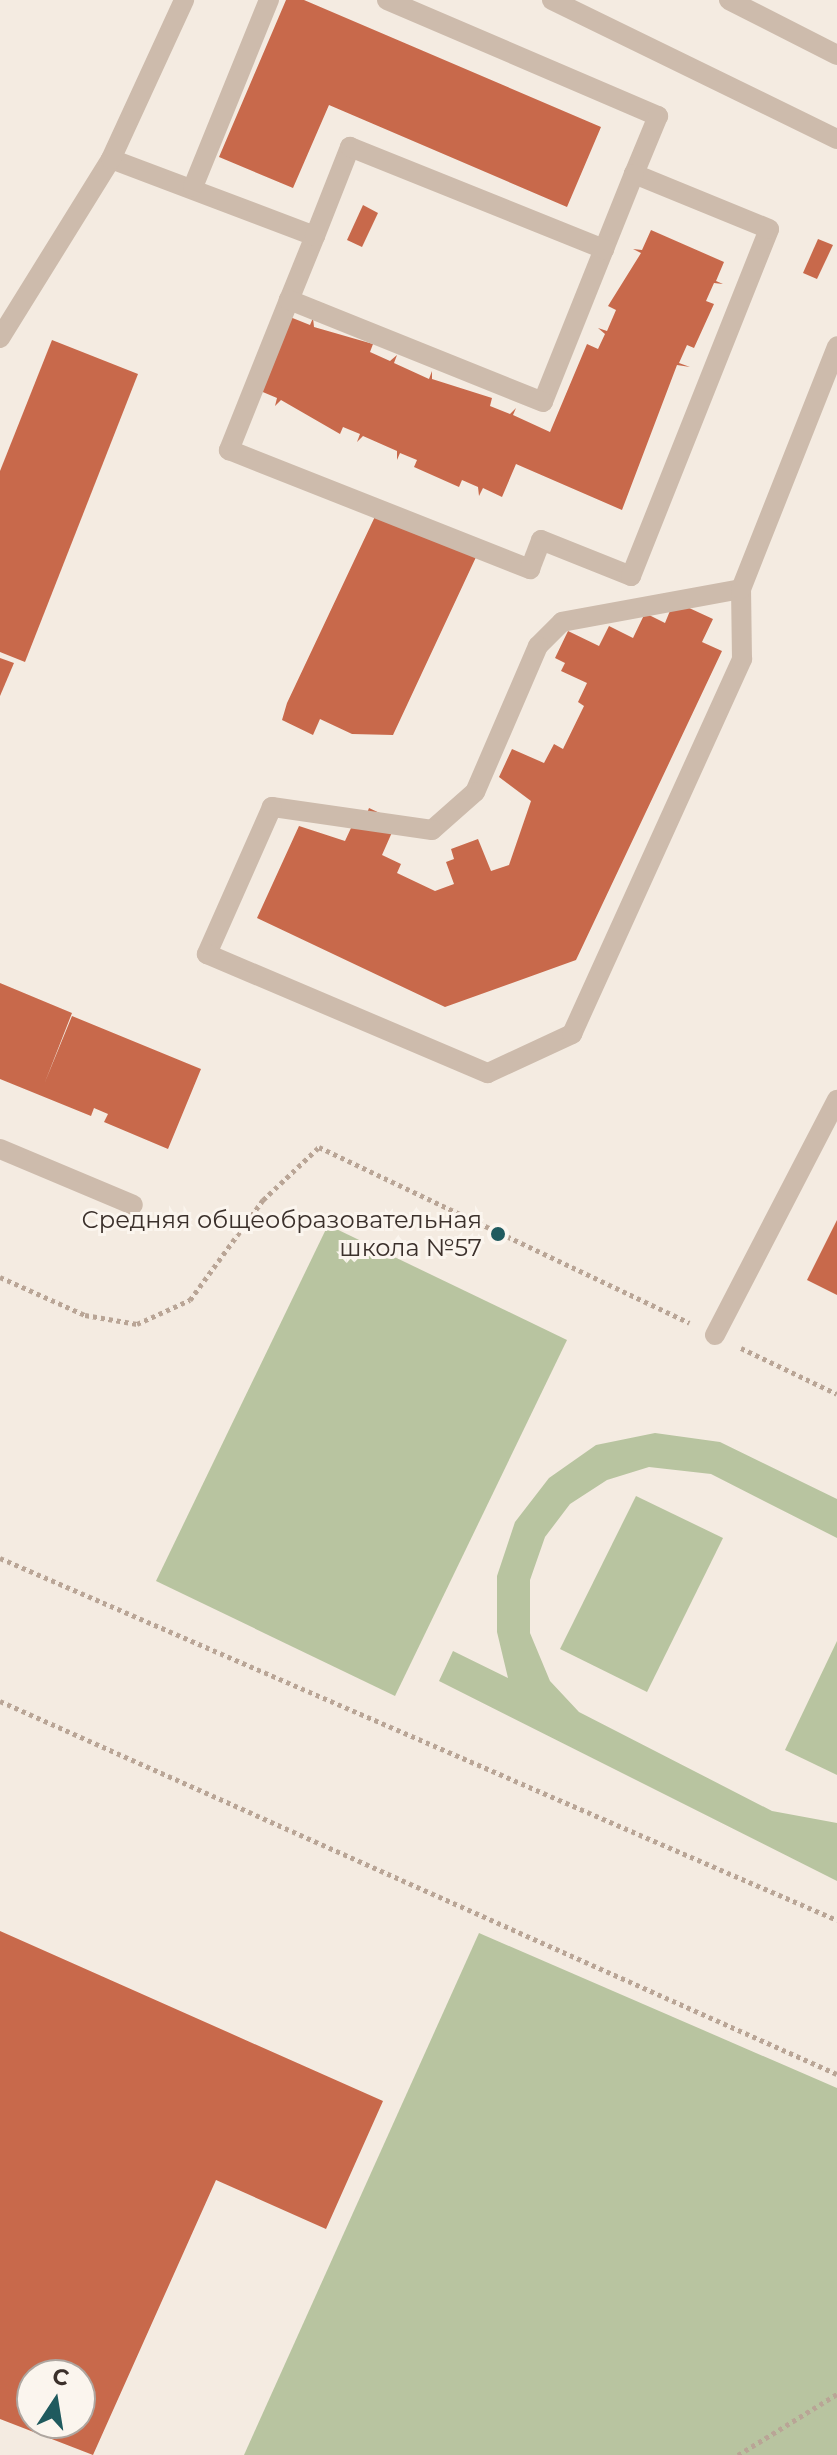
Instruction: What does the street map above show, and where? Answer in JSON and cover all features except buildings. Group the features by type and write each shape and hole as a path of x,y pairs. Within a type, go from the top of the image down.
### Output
{"street":[{"path":"0,338 6,314 111,159 184,0"},
{"path":"193,187 269,0"},
{"path":"289,300 543,402 658,116 387,0"},
{"path":"552,0 837,139"},
{"path":"729,0 837,55"},
{"path":"604,249 350,147 229,450 530,569 541,540 631,576 769,229 634,174"},
{"path":"111,159 193,187 315,236"},
{"path":"741,589 562,622 538,646 475,792 432,830 272,807 207,954 488,1073 572,1034 742,659 741,589 837,346"},
{"path":"715,1335 837,1100"},
{"path":"0,1149 133,1205"}],"path":[{"path":"0,1277 85,1315 137,1324 190,1300 263,1200 319,1147 837,1394"},
{"path":"0,1558 837,1920"},
{"path":"0,1701 837,2074"},
{"path":"738,2455 837,2394"}],"green space":[{"path":"328,1225 567,1340 395,1696 156,1581"},
{"path":"655,1433 720,1442 837,1499 837,1538 711,1474 649,1467 607,1480 570,1504 545,1537 530,1580 530,1633 550,1681 579,1712 772,1811 837,1823 837,1881 439,1681 453,1651 508,1678 497,1632 497,1576 515,1522 549,1478 596,1445"},
{"path":"636,1496 723,1538 647,1692 560,1649"},
{"path":"837,1641 837,1775 785,1750"},
{"path":"479,1933 837,2088 837,2455 244,2455"}],"place":[{"name":"Средняя общеобразовательная школа №57","path":"498,1234"}]}
